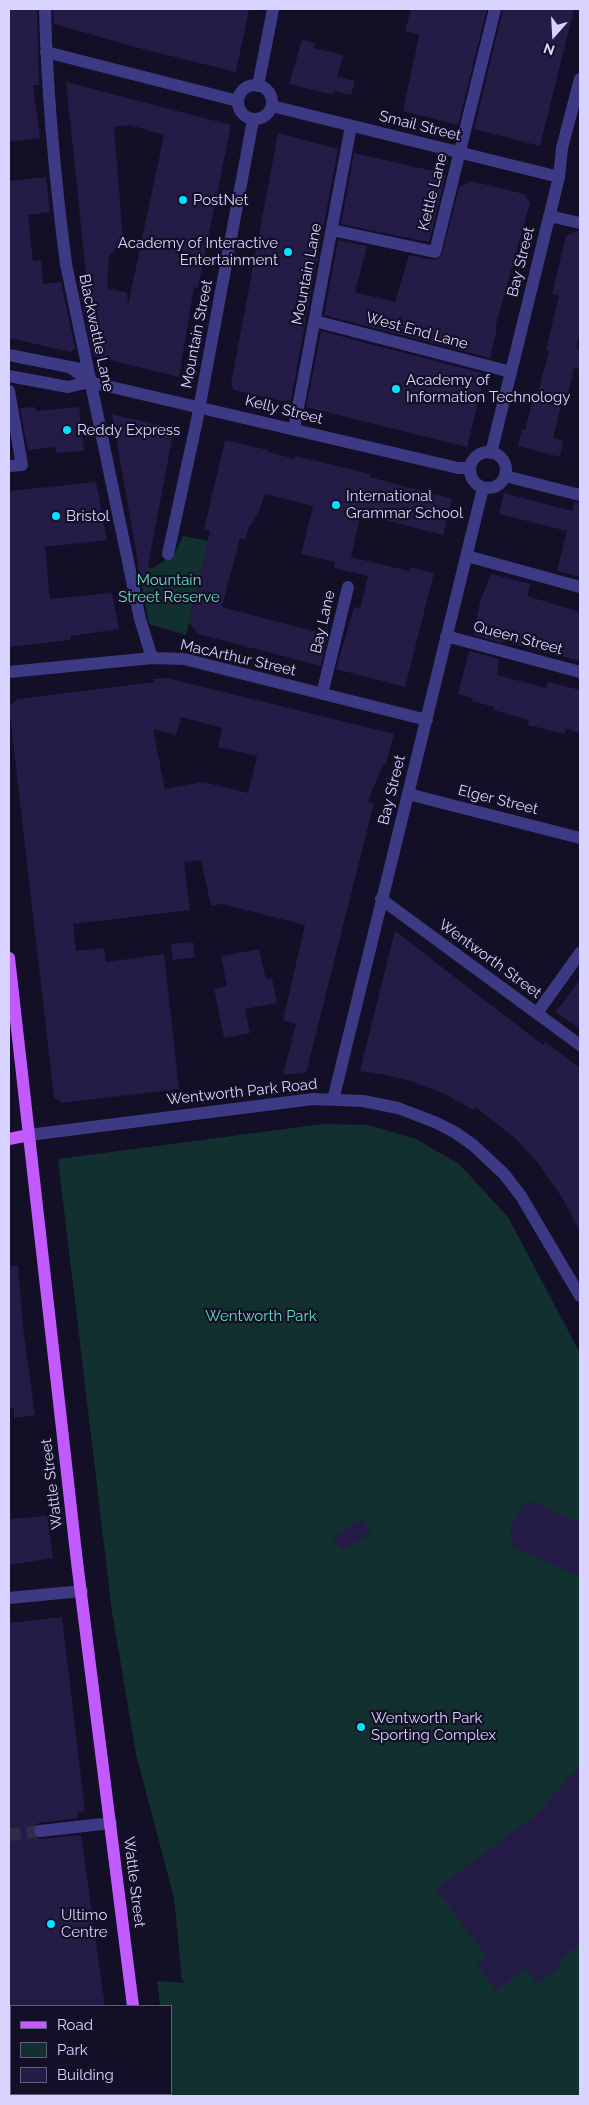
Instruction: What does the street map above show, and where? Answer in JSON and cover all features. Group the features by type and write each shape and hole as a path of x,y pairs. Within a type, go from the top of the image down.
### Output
{"main road":[{"name":"Wattle Street","path":"9,958 82,1590 133,2005"},
{"path":"9,1139 29,1135"}],"street":[{"name":"Blackwattle Lane","path":"45,9 46,52 58,207 66,264 140,619 152,658"},
{"path":"258,86 273,9"},
{"name":"Kettle Lane","path":"332,230 435,252 495,9"},
{"path":"46,52 238,101"},
{"name":"Bay Street","path":"491,453 560,177 562,148 580,79"},
{"path":"258,86 268,91 272,106 263,118 253,120 240,111 238,101 240,95 247,87 258,86"},
{"name":"Smail Street","path":"272,106 560,177"},
{"name":"Mountain Street","path":"168,554 200,407 253,120"},
{"name":"Mountain Lane","path":"294,429 351,126"},
{"path":"549,216 580,223"},
{"name":"West End Lane","path":"315,321 511,372"},
{"name":"Kelly Street","path":"9,355 71,368 200,407 458,468 470,468"},
{"name":"Kelly Street","path":"9,376 68,387 89,375"},
{"path":"9,391 22,465 9,466"},
{"path":"491,453 501,459 506,470 505,476 499,485 483,488 476,484 471,477 470,468 477,456 491,453"},
{"path":"505,476 580,495"},
{"name":"Bay Street","path":"333,1100 483,488"},
{"path":"466,556 580,587"},
{"name":"Bay Lane","path":"322,694 348,587"},
{"name":"Queen Street","path":"446,636 580,672"},
{"name":"MacArthur Street","path":"9,672 152,658 184,659 427,720"},
{"name":"Elger Street","path":"408,794 580,838"},
{"name":"Wentworth Street","path":"381,899 580,1045"},
{"path":"537,1013 580,953"},
{"name":"Wentworth Park Road","path":"29,1135 295,1101 363,1101 398,1108 437,1123 473,1145 504,1174 521,1196 580,1296"},
{"path":"572,1280 580,1269"},
{"path":"9,1598 82,1590"},
{"path":"40,1832 111,1823"}],"green space":[{"name":"Mountain Street Reserve","path":"183,536 208,541 186,635 149,624 138,565 152,568 174,555"},
{"name":"Wentworth Park","path":"323,1124 368,1125 416,1139 459,1164 508,1217 580,1353 580,2096 171,2096 172,2005 160,2005 157,1981 186,1983 182,1980 174,1898 136,1754 112,1612 58,1159"}],"building":[{"path":"9,9 37,9 39,85 33,85 40,138 9,142"},
{"path":"53,9 249,9 236,72 146,50 54,24"},
{"path":"411,9 487,9 458,125 403,111 419,35 405,31"},
{"path":"503,9 574,9 540,146 474,129"},
{"path":"302,40 315,43 314,48 343,55 337,77 355,81 351,95 334,91 333,95 289,84"},
{"path":"66,82 231,125 198,288 194,287 179,377 93,356 78,280 87,283","holes":["130,125 164,135 128,305 127,293 107,288 109,257 123,238 114,127"]},
{"path":"278,133 338,149 291,399 286,402 234,390 231,384"},
{"path":"354,153 446,174 429,242 341,224"},
{"path":"46,177 50,212 28,215 33,261 41,260 43,284 61,282 75,348 71,352 9,338 9,181"},
{"path":"471,181 524,194 530,203 495,328 497,328 490,358 324,315 338,240 367,246 355,292 395,302 409,255 434,260 441,257 459,188"},
{"path":"580,231 580,331 576,348 580,350 580,369 574,368 566,403 562,402 553,438 563,441 560,457 518,446 522,429 525,430 534,395 537,396 549,351 546,350 559,296 552,294 566,236"},
{"name":"Academy of Information Technology","path":"321,331 485,374 467,447 306,407"},
{"path":"35,407 36,411 79,407 84,451 56,453 55,447 28,450 20,408"},
{"path":"112,414 174,429 144,586 142,586"},
{"path":"225,440 268,450 268,452 295,459 295,456 371,474 370,477 452,499 443,535 361,514 351,557 409,571 410,567 434,573 405,687 336,669 354,607 360,608 368,576 334,568 335,562 301,554 313,506 265,494 258,514 248,529 245,540 240,538 222,607 328,635 321,666 198,634 189,623 210,531 204,529"},
{"path":"96,482 107,540 45,547 50,599 112,593 119,629 71,636 71,640 9,647 9,491"},
{"path":"504,493 572,511 575,502 580,503 580,577 557,571 567,531 499,514"},
{"path":"491,574 531,584 527,596 580,612 580,661 473,635 480,602"},
{"path":"469,651 499,659 497,675 546,688 548,682 580,690 580,733 566,729 565,734 528,725 529,720 493,710 494,707 472,701 473,698 458,694"},
{"path":"167,678 394,734 386,764 383,764 368,801 374,803 306,1073 283,1075 296,1024 283,1020 305,925 222,904 211,906 201,860 184,862 190,910 73,924 76,951 104,948 106,962 164,954 179,1089 62,1103 54,1097 9,707 17,699 154,682 153,679","holes":["181,717 222,728 218,747 257,756 248,793 203,782 165,789 153,729 176,735"]},
{"path":"395,931 543,1045 545,1042 580,1068 580,1231 563,1199 538,1163 516,1139 475,1107 473,1110 445,1094 413,1082 387,1075 360,1071"},
{"path":"193,942 195,957 173,960 171,944"},
{"path":"259,949 266,979 272,978 277,1003 245,1009 250,1033 224,1038 214,989 227,986 221,956"},
{"path":"580,979 580,1029 556,1012"},
{"path":"9,1266 18,1266 24,1335 35,1415 14,1418 13,1408 9,1408"},
{"path":"532,1502 580,1523 580,1571 574,1574 512,1547 510,1531 520,1507"},
{"path":"47,1516 53,1558 9,1565 9,1519"},
{"path":"363,1519 371,1533 342,1551 333,1537"},
{"path":"62,1617 85,1811 78,1812 78,1818 39,1823 33,1827 32,1831 34,1836 40,1839 81,1835 105,2005 9,2006 9,1623"},
{"path":"580,1765 580,1944 557,1962 560,1967 538,1984 526,1968 496,1991 476,1964 486,1957 436,1889 536,1815"}],"tunnel":[{"path":"9,1835 40,1831"}],"place":[{"name":"PostNet","path":"183,200"},
{"name":"Academy of Interactive Entertainment","path":"288,252"},
{"name":"Academy of Information Technology","path":"396,389"},
{"name":"Reddy Express","path":"67,430"},
{"name":"International Grammar School","path":"336,505"},
{"name":"Bristol","path":"56,516"},
{"name":"Wentworth Park Sporting Complex","path":"361,1727"},
{"name":"Ultimo Centre","path":"51,1924"}]}
